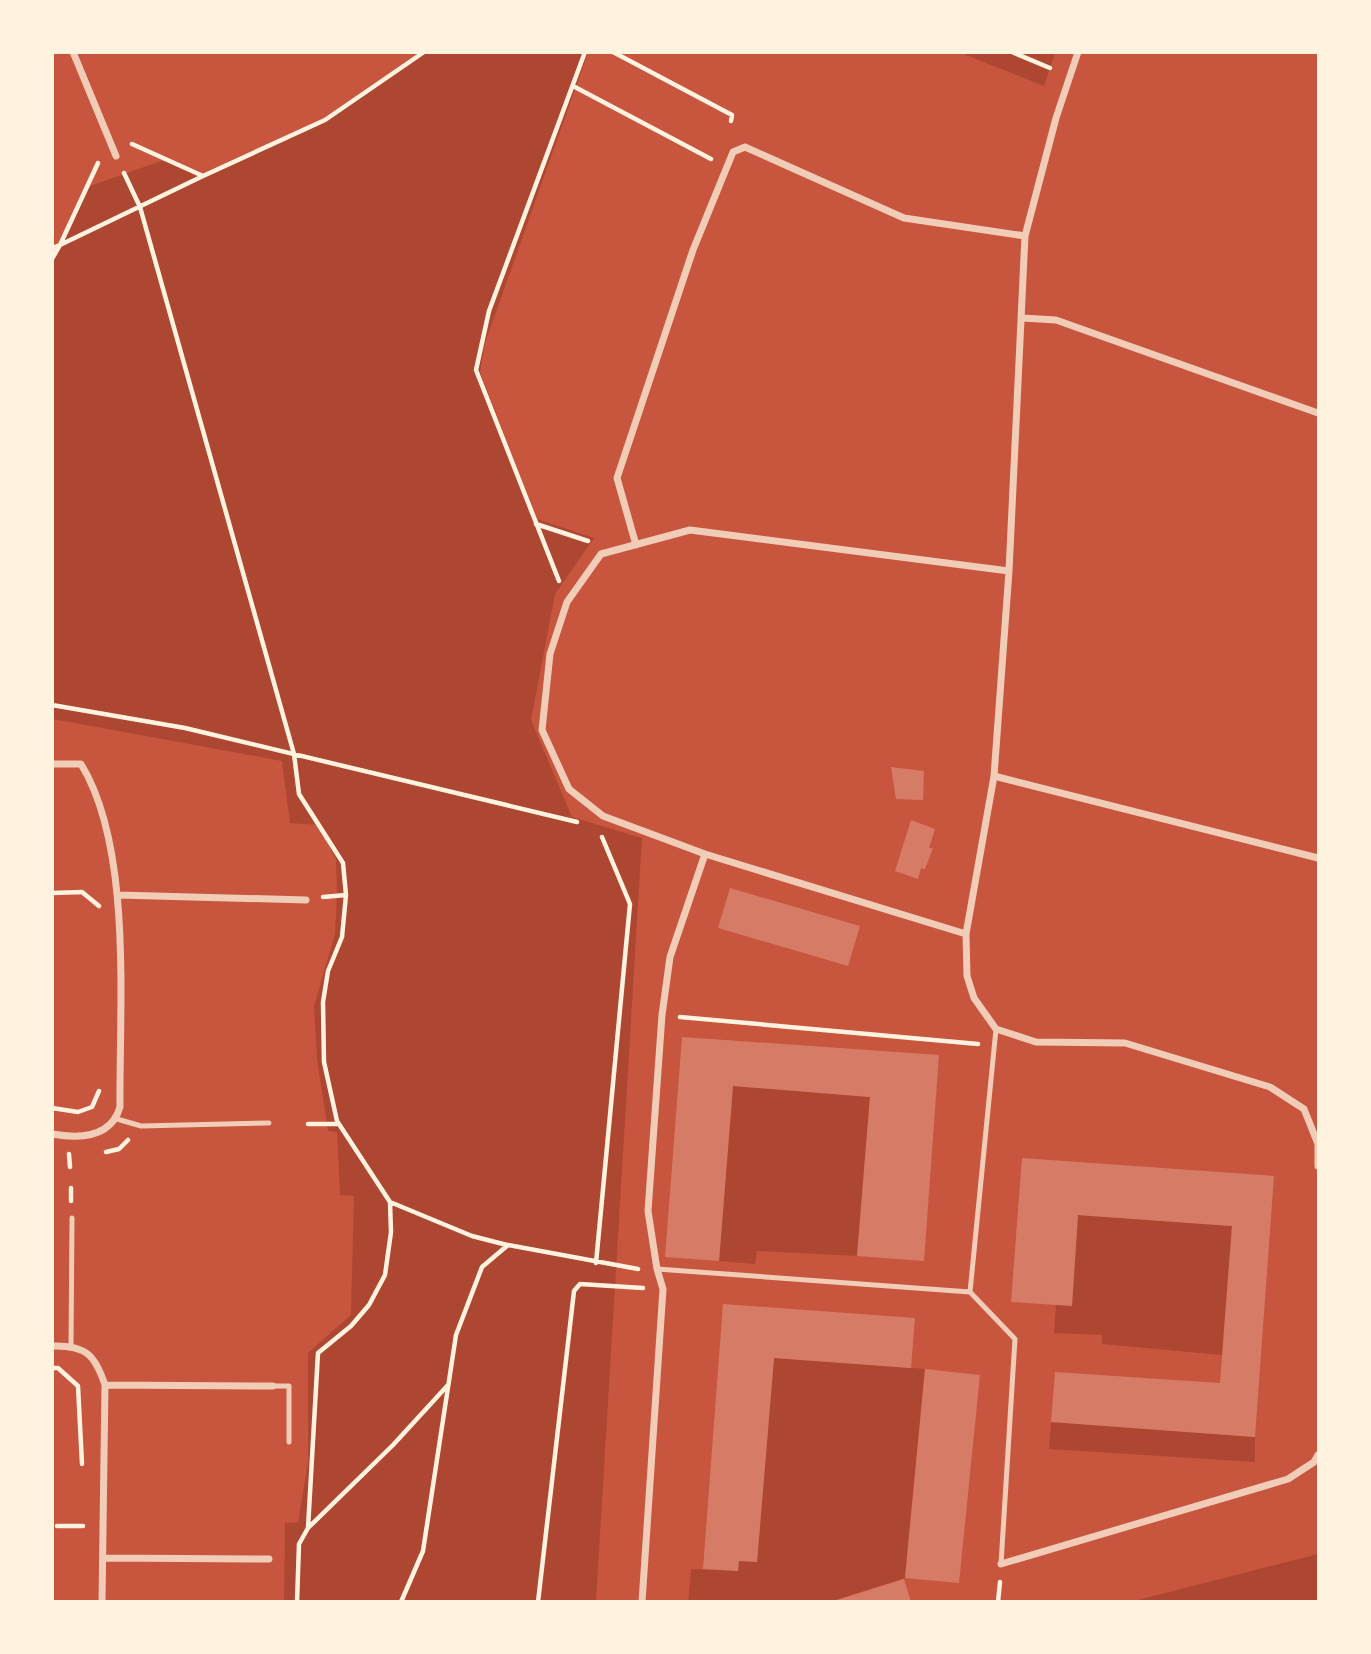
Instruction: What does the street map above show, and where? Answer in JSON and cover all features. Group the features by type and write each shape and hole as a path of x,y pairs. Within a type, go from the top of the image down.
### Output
{"street":[{"path":"73,52 117,156"},
{"path":"1078,52 1056,118 1025,236 1009,571 994,775 966,934 967,976 974,998 996,1029 1037,1042 1125,1043 1270,1087 1304,1109 1318,1144 1318,1166"},
{"path":"636,545 617,478 693,250 733,152 745,146 904,218 1025,236"},
{"path":"1022,318 1056,320 1318,413"},
{"path":"966,934 705,854 603,816 569,789 542,730 550,654 567,603 601,554 690,530 1009,571"},
{"path":"52,764 81,764 96,789 118,895 120,1107 117,1119 94,1136 74,1138 52,1134"},
{"path":"994,775 1318,858"},
{"path":"642,1601 663,1289 657,1269 648,1211 662,1015 670,957 705,854"},
{"path":"118,895 306,900"},
{"path":"52,1346 71,1346 86,1352 98,1364 105,1385 102,1601"},
{"path":"105,1385 273,1386"},
{"path":"1002,1564 1288,1479 1314,1462 1318,1455"},
{"path":"104,1558 268,1559"}],"lane":[{"path":"970,1292 996,1029"},
{"path":"117,1119 141,1126 270,1123"},
{"path":"71,1346 72,1218"},
{"path":"657,1269 970,1292 1015,1339 1002,1564"},
{"path":"273,1386 289,1385 289,1442"}],"path":[{"path":"52,248 325,120 424,52"},
{"path":"570,575 561,585 476,370 489,311 585,52"},
{"path":"613,52 732,115 731,121"},
{"path":"1012,52 1050,68"},
{"path":"573,86 727,167"},
{"path":"117,156 126,141 203,176"},
{"path":"117,156 140,207 295,754 299,794 343,863 346,895 342,937 328,971 323,1002 324,1062 338,1124 390,1202 391,1232 385,1275 369,1305 351,1326 318,1353 308,1528"},
{"path":"52,259 100,157 117,156"},
{"path":"536,524 598,545 601,554"},
{"path":"52,705 185,728 530,809 578,822 587,828"},
{"path":"596,833 605,839 629,904 596,1263"},
{"path":"52,893 82,892 100,908 118,895"},
{"path":"662,1015 994,1045"},
{"path":"52,1108 78,1112 92,1107 99,1093 100,1079"},
{"path":"308,1124 338,1124"},
{"path":"69,1150 70,1167"},
{"path":"390,1202 472,1236 596,1263 630,1269 657,1269"},
{"path":"401,1601 423,1551 456,1335 482,1267 508,1245"},
{"path":"538,1601 574,1291 580,1284 663,1289"},
{"path":"52,1368 58,1368 78,1386 83,1477"},
{"path":"297,1601 299,1544 308,1528 393,1445 448,1384"},
{"path":"83,1514 83,1539"},
{"path":"57,1526 83,1526"}],"shaded area":[{"path":"424,53 588,53 485,343 480,372 537,519 594,538 555,594 531,720 572,817 642,838 596,1601 284,1601 285,1523 298,1522 308,1463 308,1353 351,1315 354,1196 340,1195 337,1132 328,1131 317,1059 314,1006 335,934 336,859 318,825 290,823 282,761 53,719 52,248 60,244 87,187 167,159 204,176 325,120"},
{"path":"961,53 1055,53 1044,86"},
{"path":"733,1086 870,1097 857,1256 757,1251 755,1264 719,1261"},
{"path":"1078,1215 1232,1226 1222,1355 1102,1344 1102,1335 1054,1333 1056,1305 1072,1305"},
{"path":"774,1358 925,1369 905,1578 832,1601 688,1602 691,1569 738,1571 739,1561 757,1561"},
{"path":"1051,1422 1255,1437 1255,1462 1049,1449"},
{"path":"1318,1554 1318,1601 1134,1601"}],"building":[{"path":"891,767 924,771 923,800 896,799"},
{"path":"911,820 935,829 929,848 933,848 918,879 895,871"},
{"path":"730,888 860,926 848,966 718,928"},
{"path":"682,1037 939,1055 924,1261 857,1256 870,1097 733,1086 719,1261 665,1257"},
{"path":"1022,1158 1274,1176 1255,1437 1051,1422 1055,1372 1220,1383 1232,1226 1078,1215 1072,1306 1011,1302"},
{"path":"723,1304 915,1318 911,1368 774,1358 757,1562 739,1561 738,1571 703,1569"},
{"path":"925,1369 980,1375 959,1583 905,1578"},
{"path":"904,1579 911,1602 834,1602 834,1601"}]}
